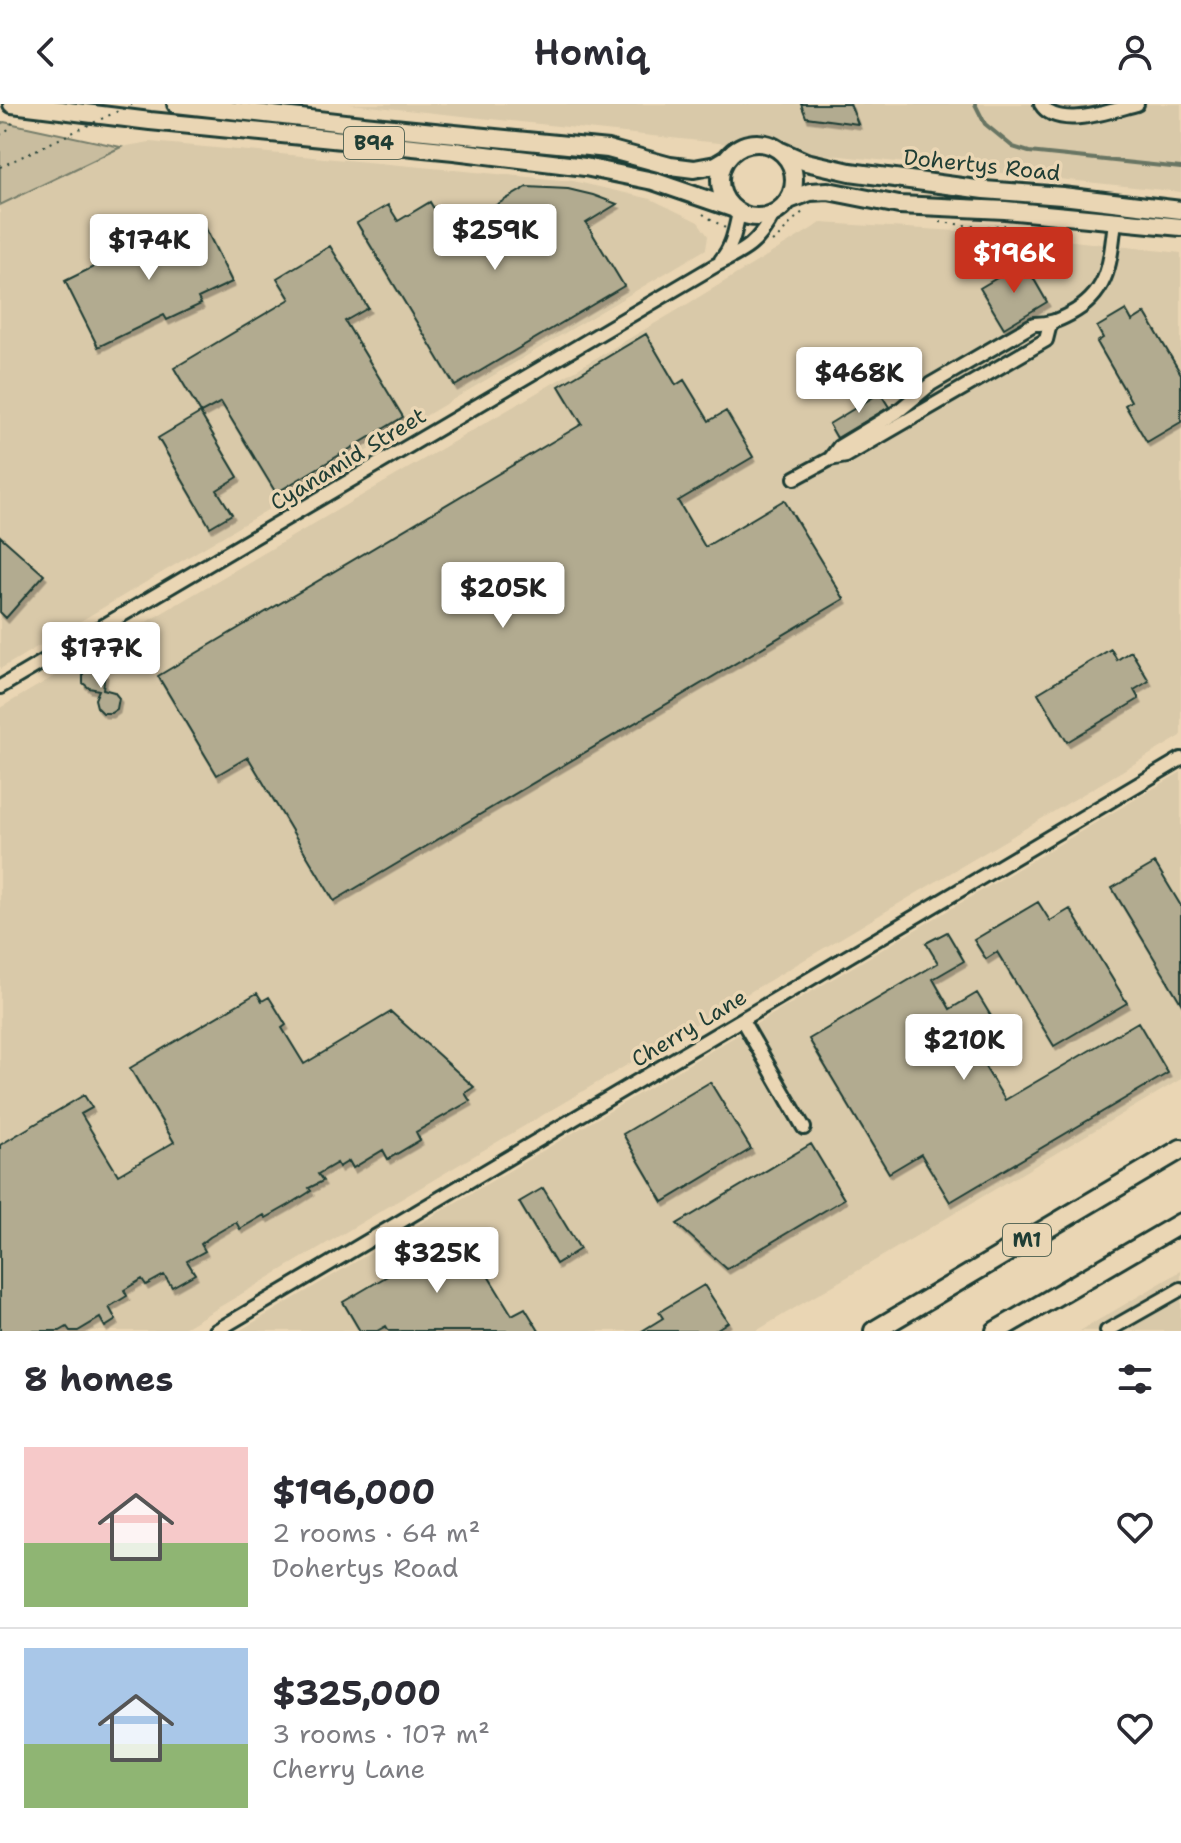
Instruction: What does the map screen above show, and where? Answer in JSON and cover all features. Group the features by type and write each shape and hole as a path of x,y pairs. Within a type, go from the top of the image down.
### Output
{"highway":[{"name":"M1","path":"874,1331 1181,1149"},
{"path":"996,1331 1181,1223"}],"main road":[{"name":"B94","path":"176,104 608,149 670,166 694,169 716,165 733,151 752,143 762,143 781,151"},
{"name":"B94","path":"13,110 454,151 585,167 653,181 751,217 774,213"},
{"path":"774,213 789,200 795,180 788,159 781,151"},
{"name":"Dohertys Road","path":"781,151 806,162 863,174 1181,210"},
{"path":"726,159 719,179 721,190 736,210"},
{"name":"Dohertys Road","path":"789,200 810,192 828,191 899,205 1005,210 1181,227"}],"street":[{"path":"1041,104 1048,113 1067,118 1137,104"},
{"path":"716,265 728,252 732,242 736,210"},
{"name":"Cyanamid Street","path":"0,687 742,252 764,231 774,213"},
{"path":"830,459 839,447 897,412 931,384 1034,324 1050,324 1092,300 1110,265 1115,221"},
{"path":"795,478 830,459 846,456 1046,340 1050,324"},
{"name":"Cherry Lane","path":"216,1331 1181,759"},
{"path":"742,1020 804,1128"},
{"path":"1107,1331 1181,1289"}],"path":[{"path":"0,167 133,104"},
{"path":"0,135 10,128 13,110"},
{"path":"766,243 777,239 796,216 810,208"},
{"path":"937,222 981,227 1008,225"}],"shaded area":[{"path":"350,104 1181,104 1181,192"},
{"path":"4,122 121,147 0,205 0,124"},
{"path":"150,142 573,181 651,199 698,222 708,236 706,249 0,669 0,205 121,147"},
{"path":"821,223 1010,234 1181,253 1181,736 179,1331 0,1331 0,708"},
{"path":"1181,772 1181,1079 756,1331 239,1331"},
{"path":"1181,1271 1181,1331 1080,1331"}],"building":[{"path":"801,104 850,104 858,124 806,117"},
{"path":"527,187 568,189 617,204 586,223 624,286 455,386 357,223 388,205 398,221 430,202 448,233"},
{"path":"199,215 232,282 198,298 201,304 167,320 164,315 98,347 65,281"},
{"path":"330,246 368,308 345,321 403,417 276,493 221,402 201,413 174,368 290,299 277,278"},
{"path":"1024,262 1047,302 1004,328 980,288"},
{"path":"1126,310 1132,321 1145,313 1181,374 1181,422 1147,442 1125,405 1131,401 1097,342 1103,338 1097,327"},
{"path":"646,334 676,385 684,380 709,421 726,411 753,457 678,501 705,547 784,500 844,599 334,901 248,757 217,775 158,676 582,424 559,386"},
{"path":"880,393 889,407 837,438 829,424"},
{"path":"200,413 238,477 217,490 232,514 210,527 158,438"},
{"path":"0,536 44,575 6,618 0,612"},
{"path":"1111,649 1117,660 1131,651 1149,681 1134,690 1139,699 1067,742 1038,693"},
{"path":"93,665 105,673 103,689 114,692 119,698 117,709 111,713 103,713 97,707 95,699 99,690 83,683 83,671"},
{"path":"1155,863 1181,906 1181,1003 1112,888"},
{"path":"1038,902 1050,921 1070,909 1127,1003 1054,1046 997,952 986,959 974,940"},
{"path":"947,932 964,961 933,979 950,1009 977,993 1003,1036 976,1052 1005,1100 1138,1022 1168,1073 950,1202 921,1154 889,1173 809,1039 938,963 926,943"},
{"path":"257,993 262,1001 269,997 286,1025 282,1028 304,1064 391,1012 474,1087 465,1093 470,1101 416,1132 420,1140 388,1159 383,1150 353,1168 349,1161 339,1167 337,1163 318,1174 323,1181 289,1205 240,1229 236,1222 210,1237 201,1244 205,1251 187,1261 195,1274 172,1287 164,1275 146,1285 142,1279 124,1290 127,1296 109,1307 116,1320 105,1327 100,1318 78,1331 70,1331 67,1327 60,1331 0,1331 0,1145 84,1095 92,1108 81,1114 118,1175 174,1142 130,1068"},
{"path":"710,1082 751,1149 663,1202 623,1134"},
{"path":"811,1144 844,1199 727,1269 677,1224"},
{"path":"543,1188 580,1249 556,1264 519,1202"},
{"path":"466,1230 486,1264 482,1266 512,1315 525,1308 539,1331 389,1331 386,1326 377,1331 360,1331 343,1302 401,1268 396,1259 414,1248 420,1258"},
{"path":"704,1285 728,1322 714,1331 642,1331 663,1318 659,1312"}],"waterway":[{"path":"975,104 985,124 1013,147 1029,152 1181,168"}]}
